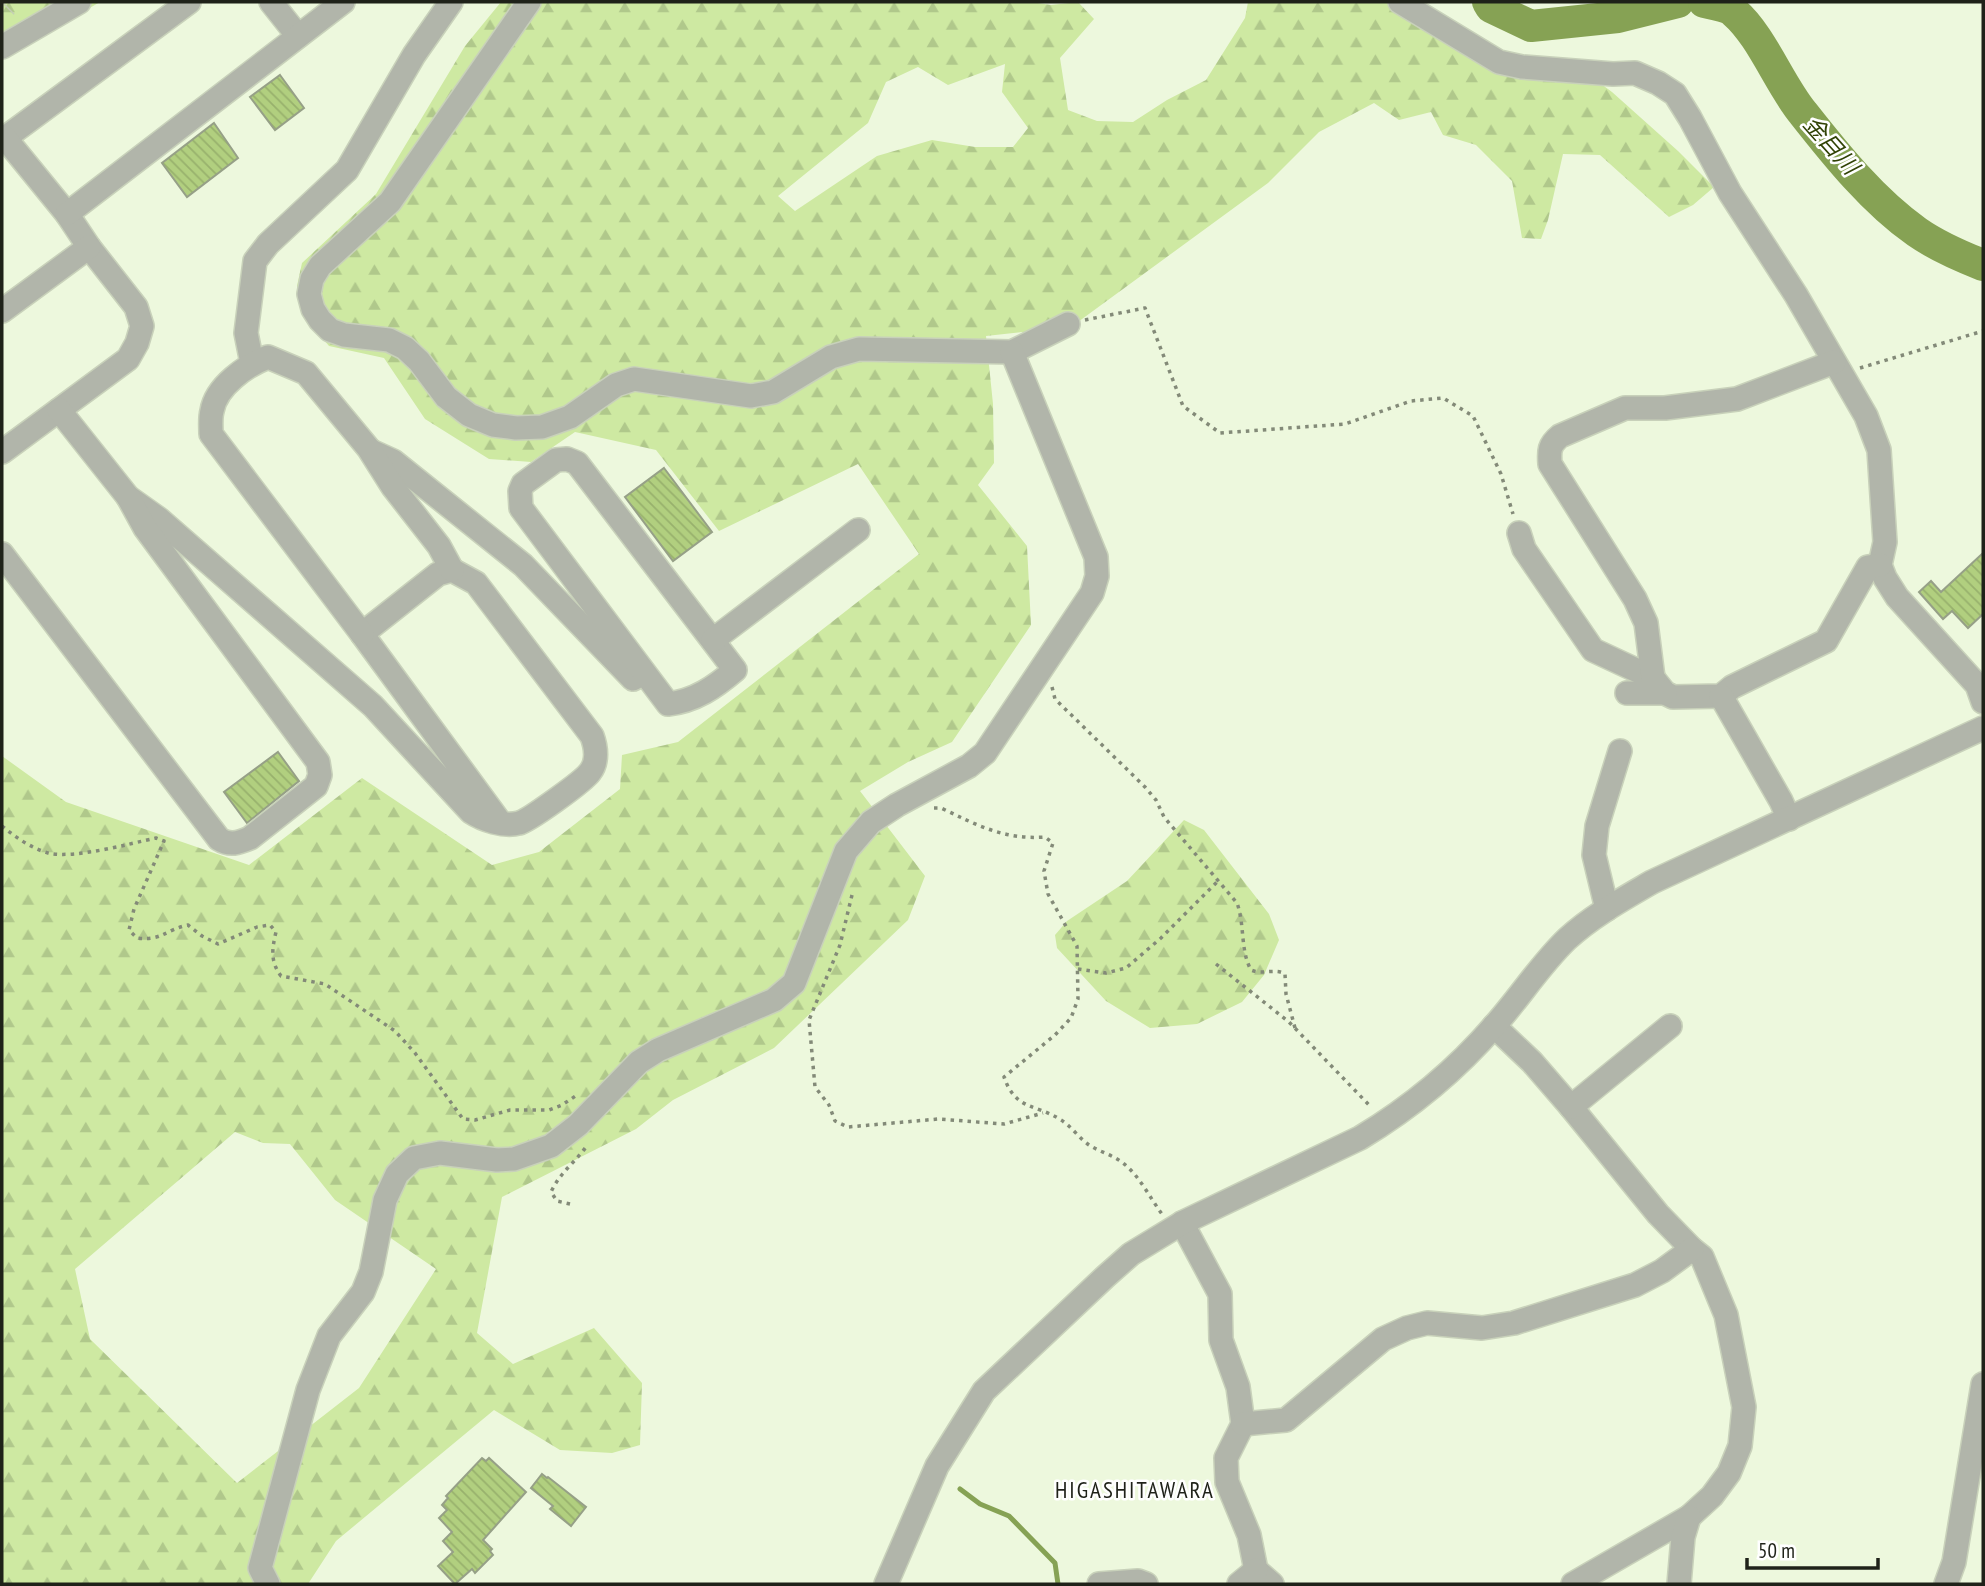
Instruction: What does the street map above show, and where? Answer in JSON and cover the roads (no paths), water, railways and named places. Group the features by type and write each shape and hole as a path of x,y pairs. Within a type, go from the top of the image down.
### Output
{"street":[{"path":"2,47 79,2"},
{"path":"2,452 128,359 142,326 136,307 89,247 68,214 3,140 189,2"},
{"path":"271,2 298,36"},
{"path":"68,214 343,2"},
{"path":"252,363 246,333 255,261 268,244 348,170 414,55 451,2"},
{"path":"528,2 390,202 320,265 312,279 309,294 313,309 330,330 344,335 389,340 405,348 419,361 446,397 469,415 493,425 542,427 570,417 616,386 634,379 751,396 773,392 831,357 859,349 1012,352 1068,324"},
{"path":"1400,2 1499,62 1535,68 1635,73 1675,94 1730,193 1796,295 1866,416 1879,450 1885,542 1880,565 1897,597 1977,685 1983,702"},
{"path":"2,312 89,247"},
{"path":"268,1584 260,1567 308,1390 329,1336 363,1292 371,1272 385,1200 397,1174 414,1158 440,1153 497,1160 514,1159 551,1146 578,1125 639,1062 658,1050 775,1000 794,984 846,851 872,822 897,805 969,766 985,753 1092,593 1097,576 1096,557 1012,352"},
{"path":"128,498 159,519 373,706 471,812 482,819 500,822 518,824 536,814 590,772 596,748 592,736 476,583 452,570 439,546 393,487 369,449 306,373 268,357 252,363 218,394 212,411 211,434 500,822"},
{"path":"1659,686 1646,623 1635,599 1550,464 1549,450 1553,442 1560,436 1625,408 1665,408 1737,399 1838,368"},
{"path":"2,554 219,839 226,844 239,843 250,838 316,786 320,775 318,762 145,528 128,498 59,410"},
{"path":"369,449 393,461 523,565 634,679 645,673"},
{"path":"567,459 577,463 736,670 712,689 680,703 668,704 645,673 521,508 520,491 523,484 556,460 567,459"},
{"path":"713,640 858,530"},
{"path":"1519,533 1524,549 1593,649 1659,686 1673,697 1721,696 1732,687 1826,641 1868,567 1880,565"},
{"path":"362,634 438,574 452,570"},
{"path":"1627,693 1659,686"},
{"path":"1721,696 1781,801 1788,820"},
{"path":"886,1584 937,1466 984,1391 1131,1254 1177,1226 1360,1138 1386,1122 1453,1068 1494,1026 1546,960 1569,938 1607,909 1651,882 1983,728"},
{"path":"1607,909 1594,855 1597,826 1619,751"},
{"path":"1494,1026 1532,1062 1658,1214 1702,1257 1726,1315 1744,1407 1740,1446 1729,1474 1712,1496 1689,1517 1573,1584"},
{"path":"1571,1107 1670,1026"},
{"path":"1177,1226 1220,1294 1222,1340 1238,1387 1243,1424 1226,1458 1227,1482 1249,1535 1256,1580"},
{"path":"1243,1424 1286,1420 1382,1339 1407,1328 1427,1323 1482,1328 1514,1323 1635,1285 1662,1271 1692,1249"},
{"path":"1946,1584 1954,1562 1983,1384"},
{"path":"1679,1584 1683,1537 1689,1517"},
{"path":"1099,1584 1138,1581 1146,1584"}],"waterway":[{"name":"金目川","path":"1488,2 1491,7 1531,26 1618,17 1678,2"},
{"name":"金目川","path":"1704,2 1728,8 1744,22 1794,101 1870,192 1925,237 1983,265"},
{"path":"960,1489 980,1504 1009,1516 1055,1563 1058,1584"}],"district":[{"name":"HIGASHITAWARA","path":"1135,1490"}]}
